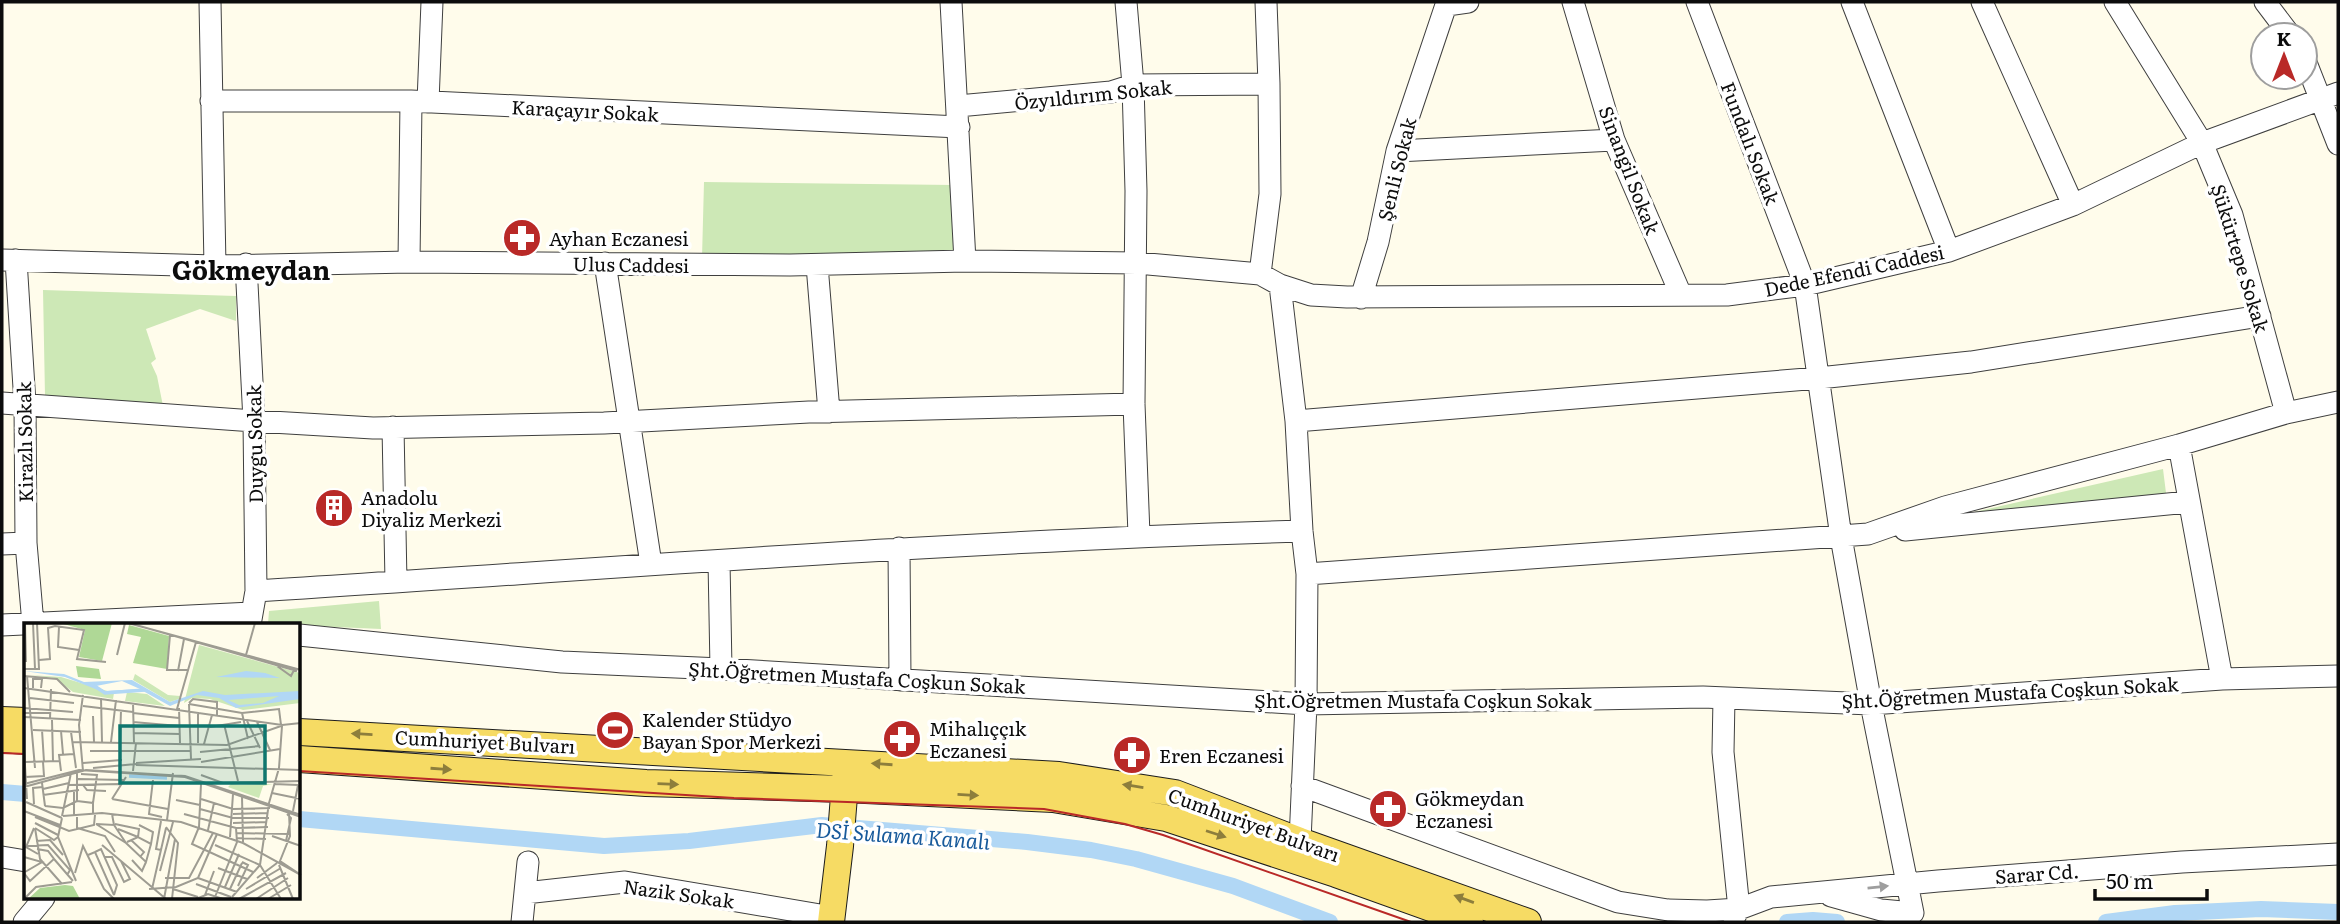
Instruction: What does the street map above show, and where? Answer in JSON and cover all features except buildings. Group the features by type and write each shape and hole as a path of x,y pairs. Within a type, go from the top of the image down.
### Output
{"main road":[{"path":"2,720 24,721"},
{"name":"Cumhuriyet Bulvarı","path":"301,732 1059,775 1175,793 1300,841 1528,922"},
{"path":"2,739 24,741"},
{"name":"Cumhuriyet Bulvarı","path":"301,760 646,783 1053,799 1166,818 1470,922"},
{"path":"831,919 846,763"}],"street":[{"path":"210,2 215,266"},
{"path":"409,262 419,102 432,2"},
{"path":"951,2 965,261"},
{"path":"1126,2 1133,86 1137,264 1134,404 1139,535"},
{"path":"1260,274 1270,194 1266,2"},
{"name":"Sinangil Sokak","path":"1573,2 1614,140 1681,295"},
{"name":"Fundalı Sokak","path":"1697,2 1805,285 1841,537 1913,913 1881,910 1817,893"},
{"path":"1852,2 1950,251"},
{"path":"1982,2 2073,205"},
{"name":"Şükürtepe Sokak","path":"2115,2 2202,143 2232,215 2286,413"},
{"path":"2265,2 2279,21"},
{"name":"Şenli Sokak","path":"1362,298 1378,242 1397,151 1454,3"},
{"path":"2319,80 2330,96 2338,144"},
{"name":"Özyıldırım Sokak","path":"958,117 1133,86 1269,84"},
{"name":"Dede Efendi Caddesi","path":"1260,274 1280,285 1311,295 1362,298 1727,295 1805,285 1950,251 2073,205 2202,143 2330,96"},
{"name":"Karaçayır Sokak","path":"211,101 419,102 958,117"},
{"path":"1397,151 1614,140"},
{"name":"Ulus Caddesi","path":"9,260 215,266 409,262 817,265 965,261 1137,264 1260,274"},
{"name":"Kirazlı Sokak","path":"9,260 25,404 26,543 33,623"},
{"name":"Duygu Sokak","path":"246,264 254,421 257,591 251,619"},
{"path":"605,264 651,564"},
{"path":"817,265 829,412"},
{"path":"1280,285 1296,421 1307,574 1307,704 1300,841"},
{"path":"1296,421 1819,378 1971,362 2260,316"},
{"path":"1868,534 1945,507 2179,445 2286,413 2338,402"},
{"path":"2,403 254,421 393,427 629,422 829,412 1134,404"},
{"path":"393,427 396,582"},
{"path":"2179,445 2222,679"},
{"path":"1307,574 1841,537 2188,502"},
{"path":"257,591 899,548 1139,535 1302,531"},
{"path":"2,544 26,543"},
{"path":"899,548 900,680"},
{"path":"719,561 721,669"},
{"path":"77,623 251,619"},
{"path":"2,625 24,624"},
{"name":"Şht.Öğretmen Mustafa Coşkun Sokak","path":"301,635 562,662 1307,704 1689,697 1871,704 2222,679 2338,676"},
{"path":"1724,698 1723,752 1735,916"},
{"name":"Sarar Cd.","path":"1303,786 1618,902 1735,916 1771,897 2182,862 2338,853"},
{"path":"2,858 24,860"},
{"path":"522,922 528,862"},
{"name":"Nazik Sokak","path":"525,893 625,882 831,919"},
{"path":"24,922 42,900"}],"green space":[{"path":"704,182 954,185 957,255 702,258"},
{"path":"43,290 236,296 236,321 200,309 146,329 156,359 151,363 157,376 164,411 45,396"},
{"path":"2163,469 2167,501 1948,518"},
{"path":"379,601 381,629 268,623 269,611"}],"waterway":[{"name":"DSİ Sulama Kanalı","path":"2,792 24,794"},
{"name":"DSİ Sulama Kanalı","path":"301,819 604,846 689,841 822,825 1027,842 1136,859 1233,886 1330,922"},
{"name":"DSİ Sulama Kanalı","path":"2106,922 2175,913 2261,909 2338,912"},
{"name":"DSİ Sulama Kanalı","path":"1787,922 1837,922"}],"tram line":[{"path":"2,753 24,754"},
{"path":"301,771 734,798 1044,809 1125,824 1163,835 1411,922"}],"place":[{"name":"Ayhan Eczanesi","path":"522,238"},
{"name":"Anadolu Diyaliz Merkezi","path":"334,508"},
{"name":"Kalender Stüdyo Bayan Spor Merkezi","path":"615,730"},
{"name":"Mihalıççık Eczanesi","path":"902,739"},
{"name":"Eren Eczanesi","path":"1132,755"},
{"name":"Gökmeydan Eczanesi","path":"1388,809"}],"district":[{"name":"Gökmeydan","path":"251,268"}]}
